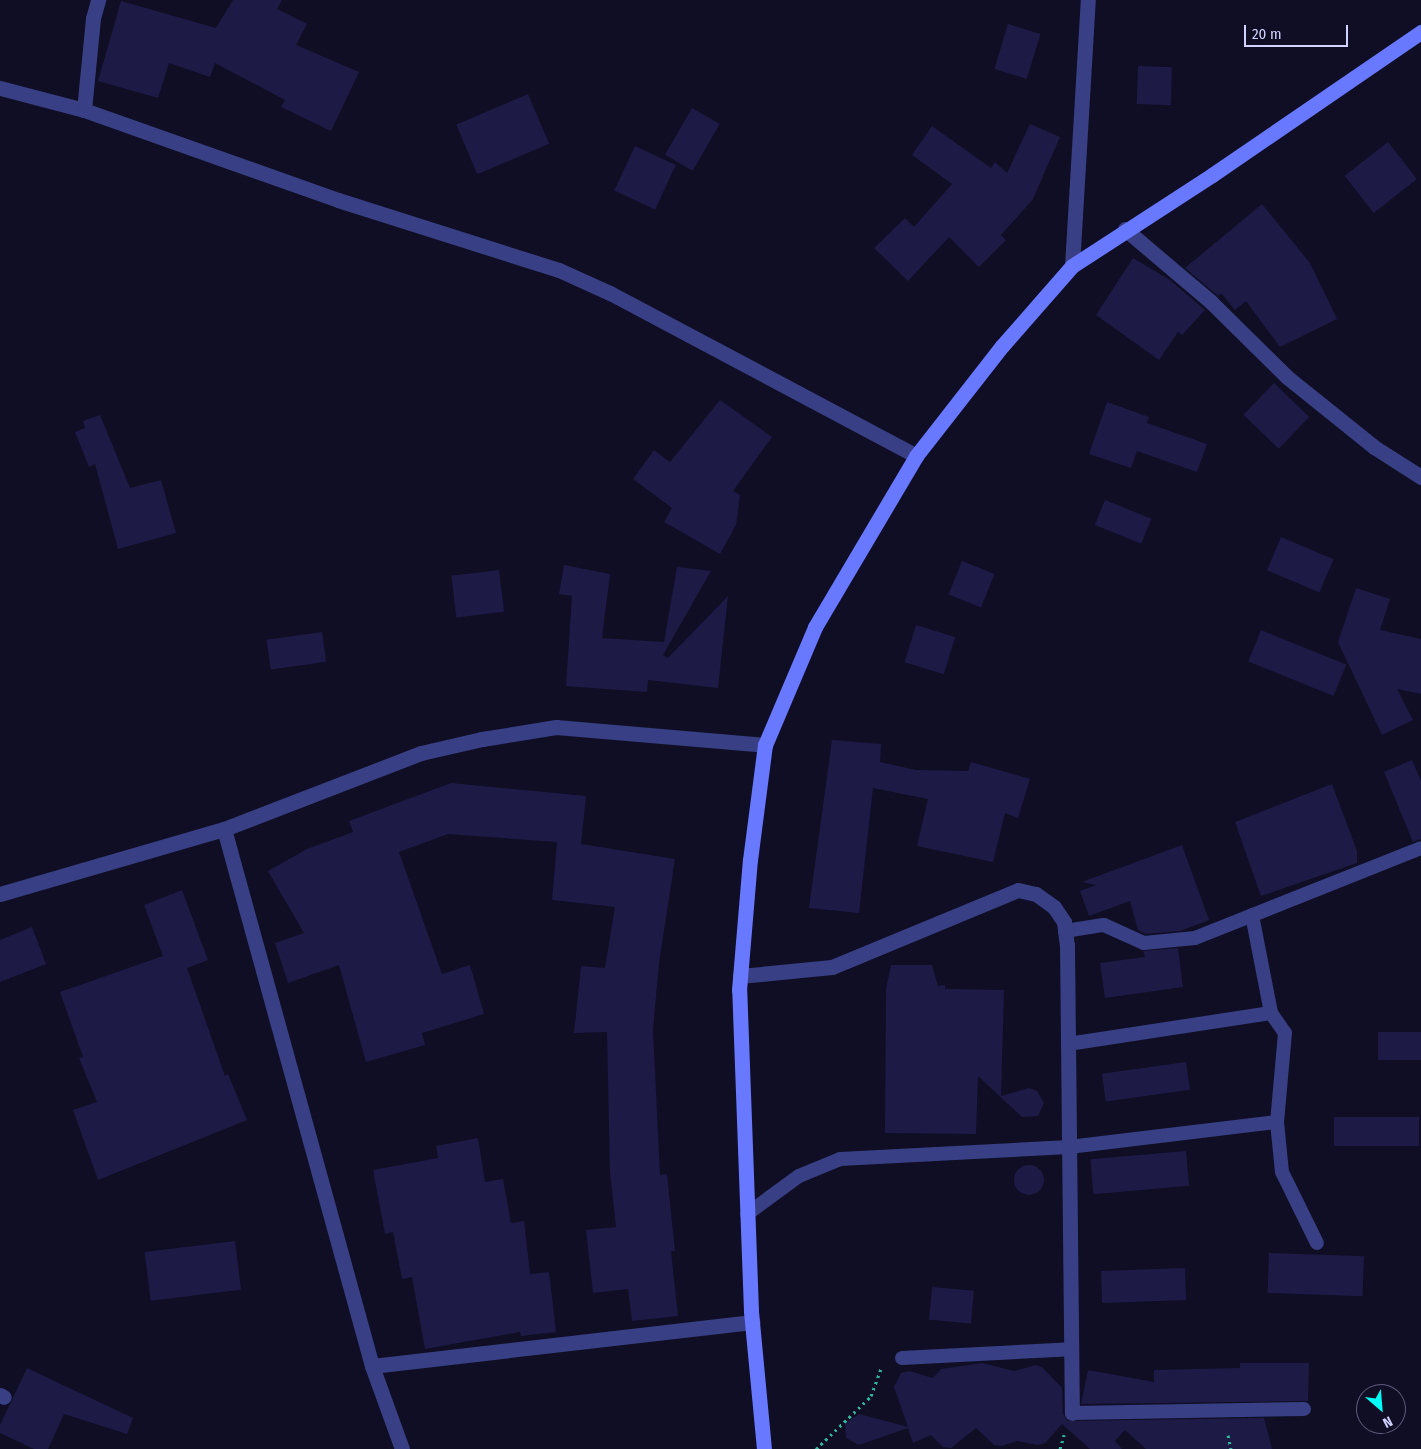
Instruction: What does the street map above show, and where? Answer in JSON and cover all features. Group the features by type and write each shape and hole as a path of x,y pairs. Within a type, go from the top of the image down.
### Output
{"street":[{"path":"84,110 93,18 98,0"},
{"path":"1072,266 1088,0"},
{"path":"764,1449 752,1322 740,976 750,860 765,745 815,627 916,456 1002,346 1072,266 1125,229 1212,175 1421,32"},
{"path":"0,88 84,110 328,197 559,270 610,293 916,456"},
{"path":"1125,229 1211,302 1287,377 1374,447 1421,477"},
{"path":"0,894 224,829 421,752 491,737 556,727 765,745"},
{"path":"224,829 372,1366 402,1449"},
{"path":"740,976 832,967 1018,890 1036,894 1054,907 1064,922 1065,932 1072,1413"},
{"path":"372,1366 752,1322"}],"lane":[{"path":"1065,932 1104,926 1144,943 1195,938 1421,848"},
{"path":"1252,915 1270,1013 1284,1033 1277,1122 1282,1172 1317,1243"},
{"path":"1068,1044 1270,1013"},
{"path":"747,1214 800,1176 840,1159 1069,1147 1277,1122"},
{"path":"902,1358 1071,1349"},
{"path":"1072,1413 1304,1409"}],"path":[{"path":"816,1449 871,1396 878,1371 902,1358"}],"building":[{"path":"233,0 282,0 277,9 307,24 296,45 359,72 331,131 281,107 285,100 215,63 210,77 169,63 158,98 98,81 121,1 216,28"},
{"path":"1008,24 1041,34 1027,79 994,69"},
{"path":"1138,66 1172,67 1171,105 1137,104"},
{"path":"528,94 549,144 477,174 456,124"},
{"path":"692,108 720,124 693,171 665,155"},
{"path":"1030,124 1060,137 1033,199 1001,235 1006,240 979,267 949,237 908,281 874,248 905,218 914,227 952,184 912,155 932,126 991,168 995,162 1007,173"},
{"path":"1388,142 1417,179 1374,213 1345,176"},
{"path":"635,146 676,165 655,209 614,190"},
{"path":"1262,204 1310,263 1337,319 1280,347 1246,301 1235,310 1221,293 1218,296 1185,268"},
{"path":"1133,258 1170,280 1205,310 1182,335 1178,332 1159,360 1096,315"},
{"path":"1274,383 1309,417 1279,449 1243,415"},
{"path":"720,400 772,437 733,491 740,495 736,525 720,554 664,522 672,508 633,479 654,450 670,462"},
{"path":"1107,402 1149,417 1147,423 1207,444 1197,472 1137,451 1131,468 1089,454"},
{"path":"100,415 130,488 161,480 176,533 118,549 95,464 89,467 75,432 85,428 83,421"},
{"path":"1105,500 1151,519 1141,544 1095,525"},
{"path":"1281,537 1333,559 1319,592 1267,570"},
{"path":"962,561 994,574 981,607 949,594"},
{"path":"564,565 610,574 602,638 664,642 677,567 711,571 663,655 668,658 728,596 718,688 648,680 647,692 566,686 572,596 559,594"},
{"path":"499,570 504,612 456,618 451,576"},
{"path":"1356,588 1390,599 1380,630 1421,639 1421,694 1397,689 1413,720 1382,735 1338,642"},
{"path":"916,625 955,637 944,674 905,662"},
{"path":"1261,630 1346,664 1334,696 1248,662"},
{"path":"322,632 326,662 271,670 267,640"},
{"path":"832,740 881,744 880,762 916,770 968,771 971,762 1030,779 1018,818 1005,813 993,862 917,846 928,799 873,788 859,913 809,908"},
{"path":"1412,760 1421,781 1421,839 1413,842 1384,772"},
{"path":"451,783 586,796 581,844 675,859 659,963 653,1030 660,1175 667,1174 675,1251 671,1251 678,1316 632,1321 628,1289 593,1293 586,1230 616,1227 610,1172 607,1032 574,1033 581,966 605,968 615,907 552,900 557,842 448,834 399,852 442,974 470,965 484,1014 422,1033 425,1045 366,1062 339,965 288,983 275,943 304,933 268,871 307,849 353,832 349,821"},
{"path":"1332,784 1357,851 1357,863 1261,896 1235,822"},
{"path":"1182,845 1209,920 1180,931 1145,934 1138,930 1130,901 1089,916 1080,891 1096,885 1082,882"},
{"path":"182,890 208,960 187,968 225,1076 228,1074 247,1120 98,1180 73,1110 97,1102 79,1058 83,1057 60,992 163,956 144,905"},
{"path":"32,927 46,964 0,982 0,940"},
{"path":"1178,948 1183,987 1105,998 1100,963 1145,957 1143,951"},
{"path":"891,965 932,965 938,986 945,985 945,989 1004,990 1001,1096 1029,1088 1037,1091 1044,1103 1038,1116 1022,1117 978,1076 976,1134 885,1133 886,989"},
{"path":"1378,1032 1421,1032 1421,1060 1378,1060"},
{"path":"1186,1062 1190,1090 1106,1102 1102,1074"},
{"path":"1334,1117 1419,1117 1419,1146 1334,1146"},
{"path":"478,1138 485,1182 503,1179 511,1223 524,1221 530,1274 549,1272 556,1332 521,1336 520,1332 425,1349 412,1277 402,1279 393,1232 385,1234 373,1170 438,1158 436,1146"},
{"path":"1186,1151 1189,1186 1093,1194 1090,1159"},
{"path":"1029,1165 1040,1169 1044,1180 1040,1191 1029,1195 1018,1191 1014,1180 1018,1169"},
{"path":"235,1241 241,1290 151,1301 145,1252"},
{"path":"1269,1253 1364,1256 1363,1296 1268,1293"},
{"path":"1185,1268 1186,1300 1102,1303 1101,1271"},
{"path":"932,1287 974,1291 971,1324 929,1320"},
{"path":"982,1363 1014,1371 1036,1365 1043,1368 1062,1388 1063,1414 1068,1421 1264,1418 1272,1449 1146,1449 1125,1430 1115,1441 1122,1449 1090,1449 1062,1424 1045,1443 1038,1445 1017,1441 1002,1446 994,1445 976,1428 951,1448 943,1447 931,1435 913,1443 908,1428 859,1445 846,1438 845,1423 859,1414 908,1427 894,1387 901,1373 909,1371 933,1378 941,1369"},
{"path":"1240,1363 1309,1363 1308,1401 1081,1404 1088,1370 1154,1382 1154,1370 1240,1368"},
{"path":"27,1368 133,1418 127,1434 64,1414 48,1449 34,1449 0,1433 0,1425"}]}
